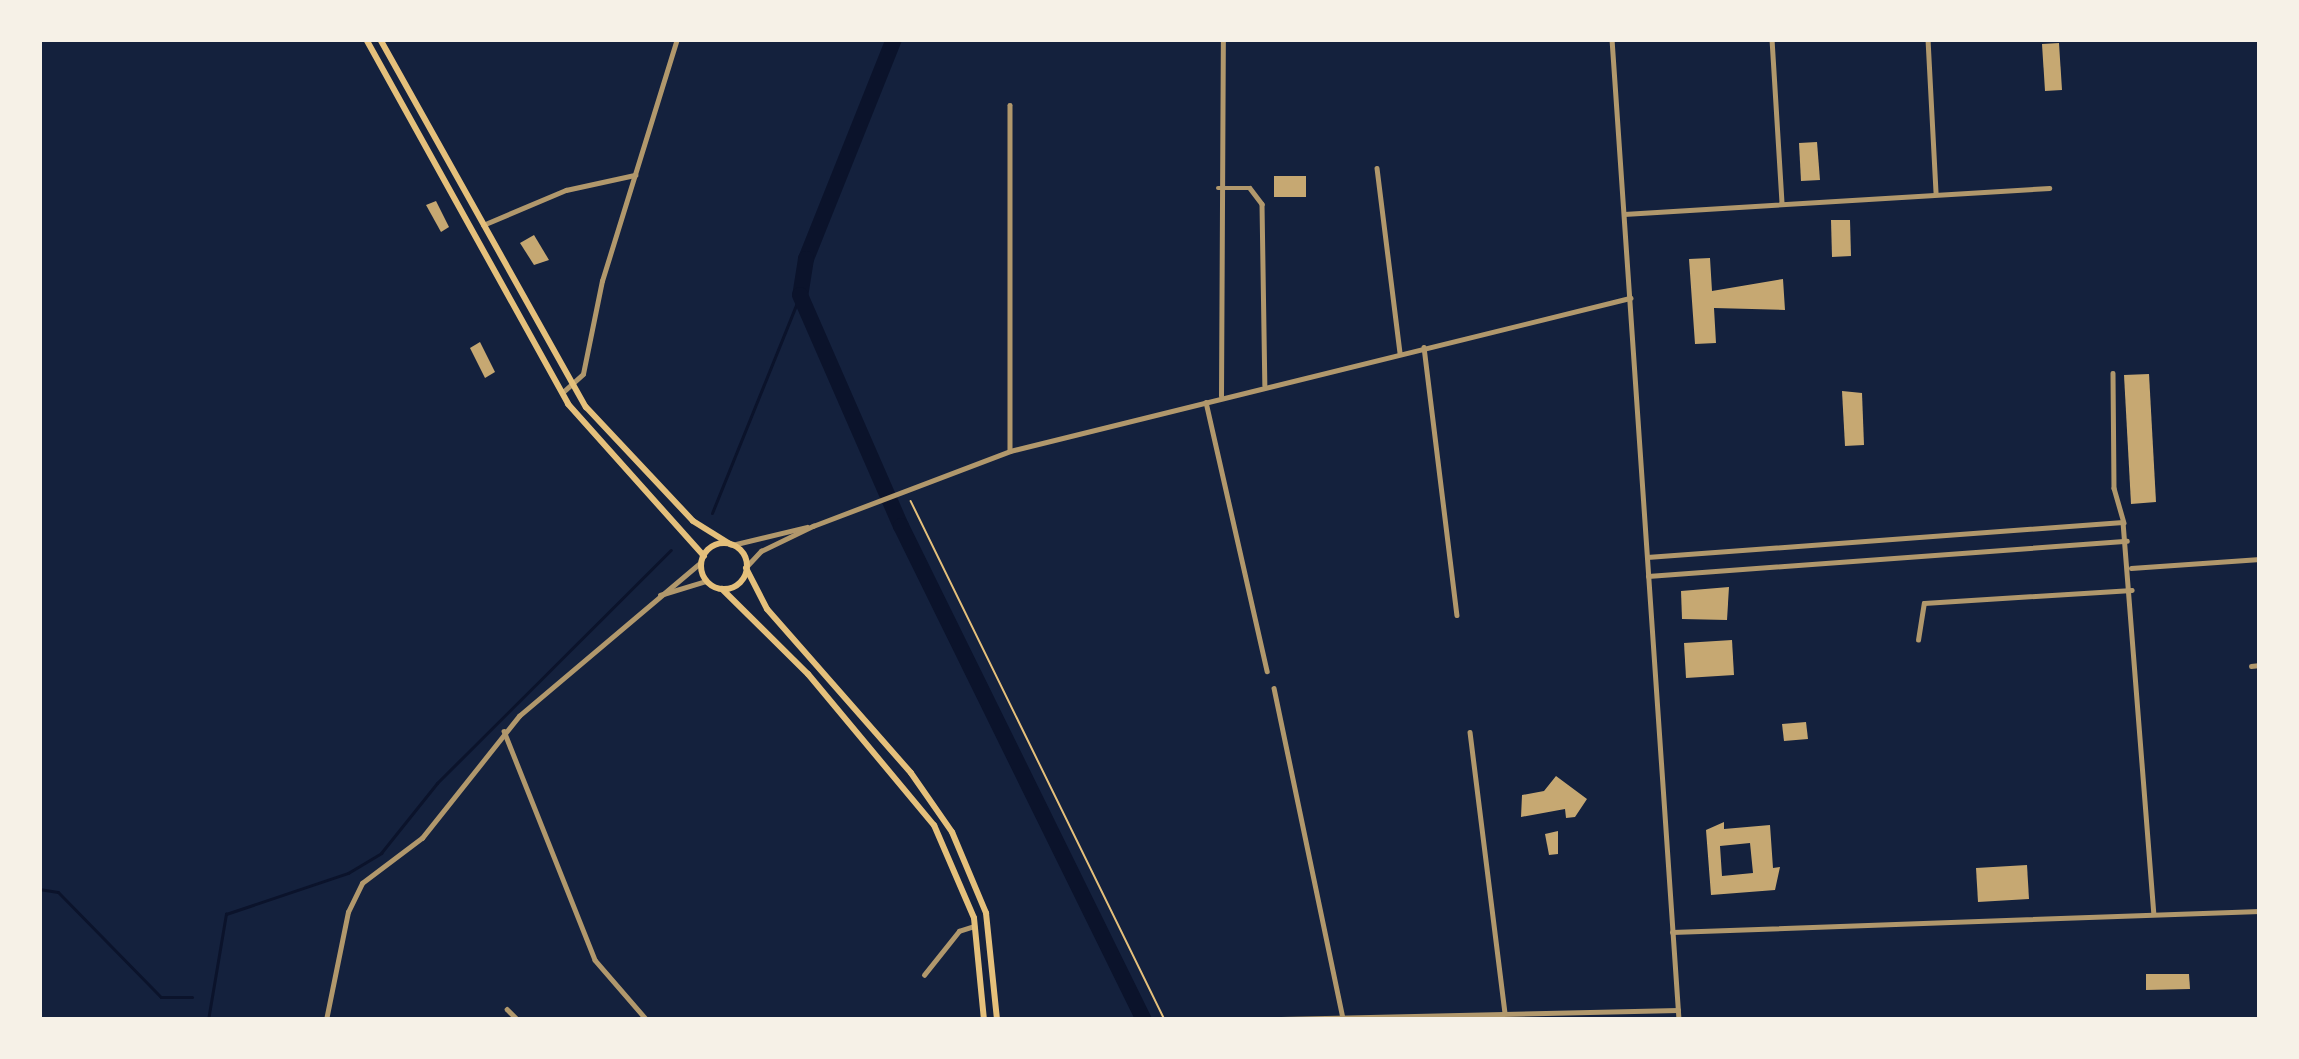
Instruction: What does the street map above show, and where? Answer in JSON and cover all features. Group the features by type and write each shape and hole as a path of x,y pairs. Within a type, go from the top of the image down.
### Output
{"main road":[{"path":"366,39 562,393 703,559 706,580 722,589 914,797 952,858 976,926 984,1020"},
{"path":"380,39 572,386 693,521 730,544 767,609 911,772 952,832 986,913 997,1020"},
{"path":"703,559 730,544"},
{"path":"722,589 736,585 746,568"}],"street":[{"path":"562,393 583,374 635,175 677,39"},
{"path":"1221,396 1218,188 1223,39"},
{"path":"1612,39 1678,1020"},
{"path":"1772,39 1782,204"},
{"path":"1928,39 1936,194"},
{"path":"1010,105 1010,451"},
{"path":"1377,167 1400,353"},
{"path":"483,225 566,190 635,175"},
{"path":"1218,188 1250,188 1262,203 1265,385"},
{"path":"1624,214 2049,188"},
{"path":"746,568 764,549 813,526 1010,451 1630,298"},
{"path":"1424,347 1457,615"},
{"path":"2113,373 2114,488 2131,568 2154,913"},
{"path":"1205,400 1267,671"},
{"path":"1647,557 2124,524"},
{"path":"730,544 813,526"},
{"path":"1648,576 2128,541"},
{"path":"1830,544 1832,562"},
{"path":"1732,552 1733,568"},
{"path":"326,1020 355,894 422,838 504,730 703,559"},
{"path":"2131,568 2260,559"},
{"path":"650,600 706,580"},
{"path":"1918,640 1924,604 2132,590"},
{"path":"2251,666 2260,665"},
{"path":"1274,688 1343,1017"},
{"path":"504,730 595,960 646,1020"},
{"path":"1470,732 1505,1013"},
{"path":"1672,932 2260,911"},
{"path":"923,975 959,931 976,926"},
{"path":"507,1009 518,1020"},
{"path":"1237,1020 1678,1010"}],"path":[{"path":"909,497 1165,1020"}],"building":[{"path":"2059,43 2062,90 2045,91 2042,44"},
{"path":"1817,142 1820,180 1801,181 1799,143"},
{"path":"1274,176 1306,176 1306,197 1274,197"},
{"path":"436,201 449,227 441,232 426,205"},
{"path":"1831,220 1850,220 1851,256 1832,257"},
{"path":"534,235 549,260 534,265 520,243"},
{"path":"1710,258 1712,291 1783,279 1785,310 1714,308 1716,343 1695,344 1689,259"},
{"path":"480,342 495,372 485,378 470,348"},
{"path":"2149,374 2156,502 2131,504 2124,375"},
{"path":"1842,391 1862,393 1864,445 1845,446"},
{"path":"1729,587 1727,620 1682,619 1681,591"},
{"path":"1732,640 1734,675 1686,678 1684,643"},
{"path":"1806,722 1808,739 1784,741 1782,724"},
{"path":"1556,776 1587,799 1575,817 1566,818 1565,809 1521,817 1522,795 1544,791"},
{"path":"1724,822 1724,829 1770,825 1773,868 1780,867 1775,890 1711,895 1706,830","holes":["1750,843 1753,873 1722,876 1720,846"]},
{"path":"1558,831 1558,854 1549,855 1545,834"},
{"path":"2027,865 2029,899 1978,902 1976,868"},
{"path":"2146,974 2189,974 2190,989 2146,990"}],"waterway":[{"path":"894,39 806,259 800,295 901,526 1144,1020"},
{"path":"712,513 800,295"},
{"path":"208,1020 226,914 348,873 381,853 437,783 671,550"},
{"path":"39,889 58,892 161,997 192,997"}]}
